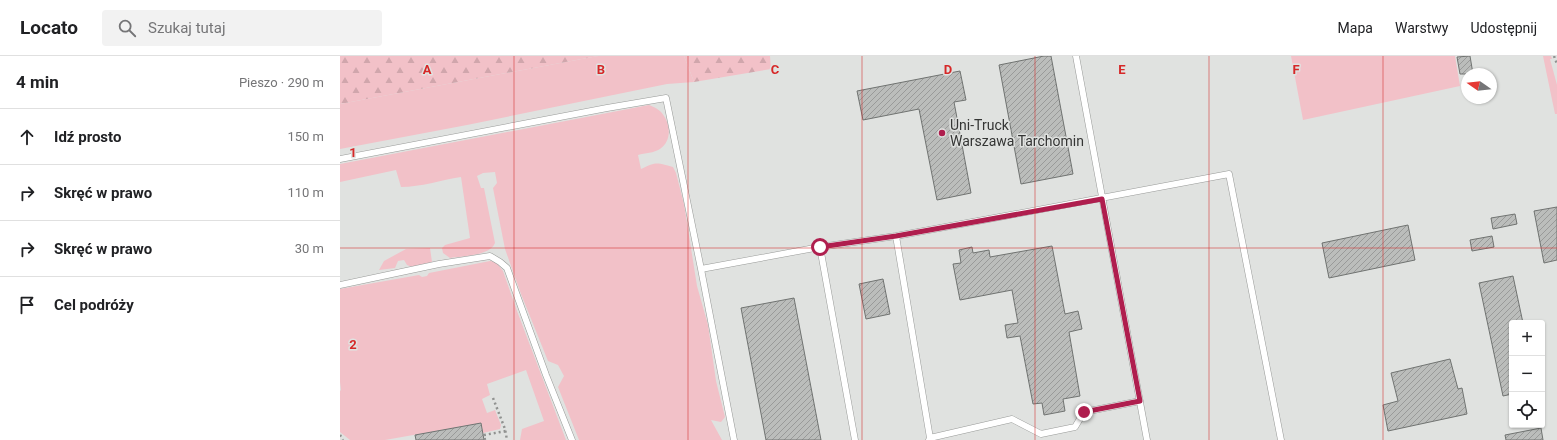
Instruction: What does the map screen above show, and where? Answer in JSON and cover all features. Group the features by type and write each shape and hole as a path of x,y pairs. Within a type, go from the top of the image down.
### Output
{"lane":[{"path":"1076,56 1147,440"},
{"path":"340,159 666,98 734,440"},
{"path":"701,269 820,247 896,236 1102,199 1229,174 1281,440"},
{"path":"896,236 929,439 1012,419 1041,434 1075,427 1084,412 1140,401"},
{"path":"820,247 855,440"},
{"path":"340,285 439,264 490,256 500,262 507,268 546,375 572,440"}],"path":[{"path":"1554,56 1557,64"},
{"path":"493,398 506,430 507,440"},
{"path":"485,440 484,435 506,430"},
{"path":"340,435 343,440"}],"green space":[{"path":"340,56 598,56 340,104"},
{"path":"598,56 684,56 694,82 667,84 467,125 340,149 340,104"},
{"path":"684,56 770,56 771,69 694,82"},
{"path":"1291,56 1455,56 1460,86 1303,120"},
{"path":"1543,56 1551,56 1552,59 1550,59 1557,85 1557,114 1555,114"},
{"path":"649,105 663,114 668,124 669,134 664,146 660,149 638,155 641,169 653,164 659,164 673,167 676,173 684,204 697,286 708,325 716,381 725,417 721,422 711,420 722,440 579,440 558,387 564,376 558,365 548,361 505,249 493,188 497,183 495,172 483,173 477,176 481,188 484,188 495,243 488,251 482,253 450,258 443,253 442,248 445,245 470,238 461,177 424,185 401,187 396,170 340,182 340,164"},
{"path":"430,248 432,262 412,267 407,265 404,260 398,261 395,268 379,270 384,261 406,249"},
{"path":"490,261 496,262 503,271 566,440 520,440 522,429 544,421 526,370 487,384 490,395 482,399 487,413 495,410 501,425 500,429 483,433 481,423 385,440 350,440 340,432 340,289 419,275 422,277 427,276 429,273"}],"building":[{"path":"1051,56 1073,174 1021,184 999,65"},
{"path":"1470,56 1472,68 1461,68 1460,74 1457,57"},
{"path":"960,71 966,100 954,102 971,193 937,200 919,109 863,120 857,91"},
{"path":"1557,207 1557,260 1544,263 1534,211"},
{"path":"1515,214 1517,224 1493,229 1491,218"},
{"path":"1408,225 1415,260 1329,278 1322,243"},
{"path":"1492,236 1494,247 1472,251 1470,240"},
{"path":"1052,246 1065,314 1078,311 1082,329 1069,332 1080,396 1063,399 1065,411 1044,415 1042,403 1033,404 1020,336 1007,338 1005,325 1018,323 1012,290 960,300 953,264 961,263 959,250 972,247 973,253 989,250 990,257"},
{"path":"1513,276 1522,320 1509,320 1509,395 1503,396 1479,283"},
{"path":"883,279 890,314 866,319 859,284"},
{"path":"794,298 821,440 766,440 741,308"},
{"path":"1450,359 1458,389 1462,388 1467,414 1388,431 1383,405 1398,401 1391,373"},
{"path":"481,423 484,440 416,440 415,435"},
{"path":"1541,428 1543,440 1506,440 1505,435"}],"place":[{"name":"Uni-Truck Warszawa Tarchomin","path":"942,133"}],"route":[{"path":"820,247 896,236 1102,199 1140,401 1084,412"}]}
